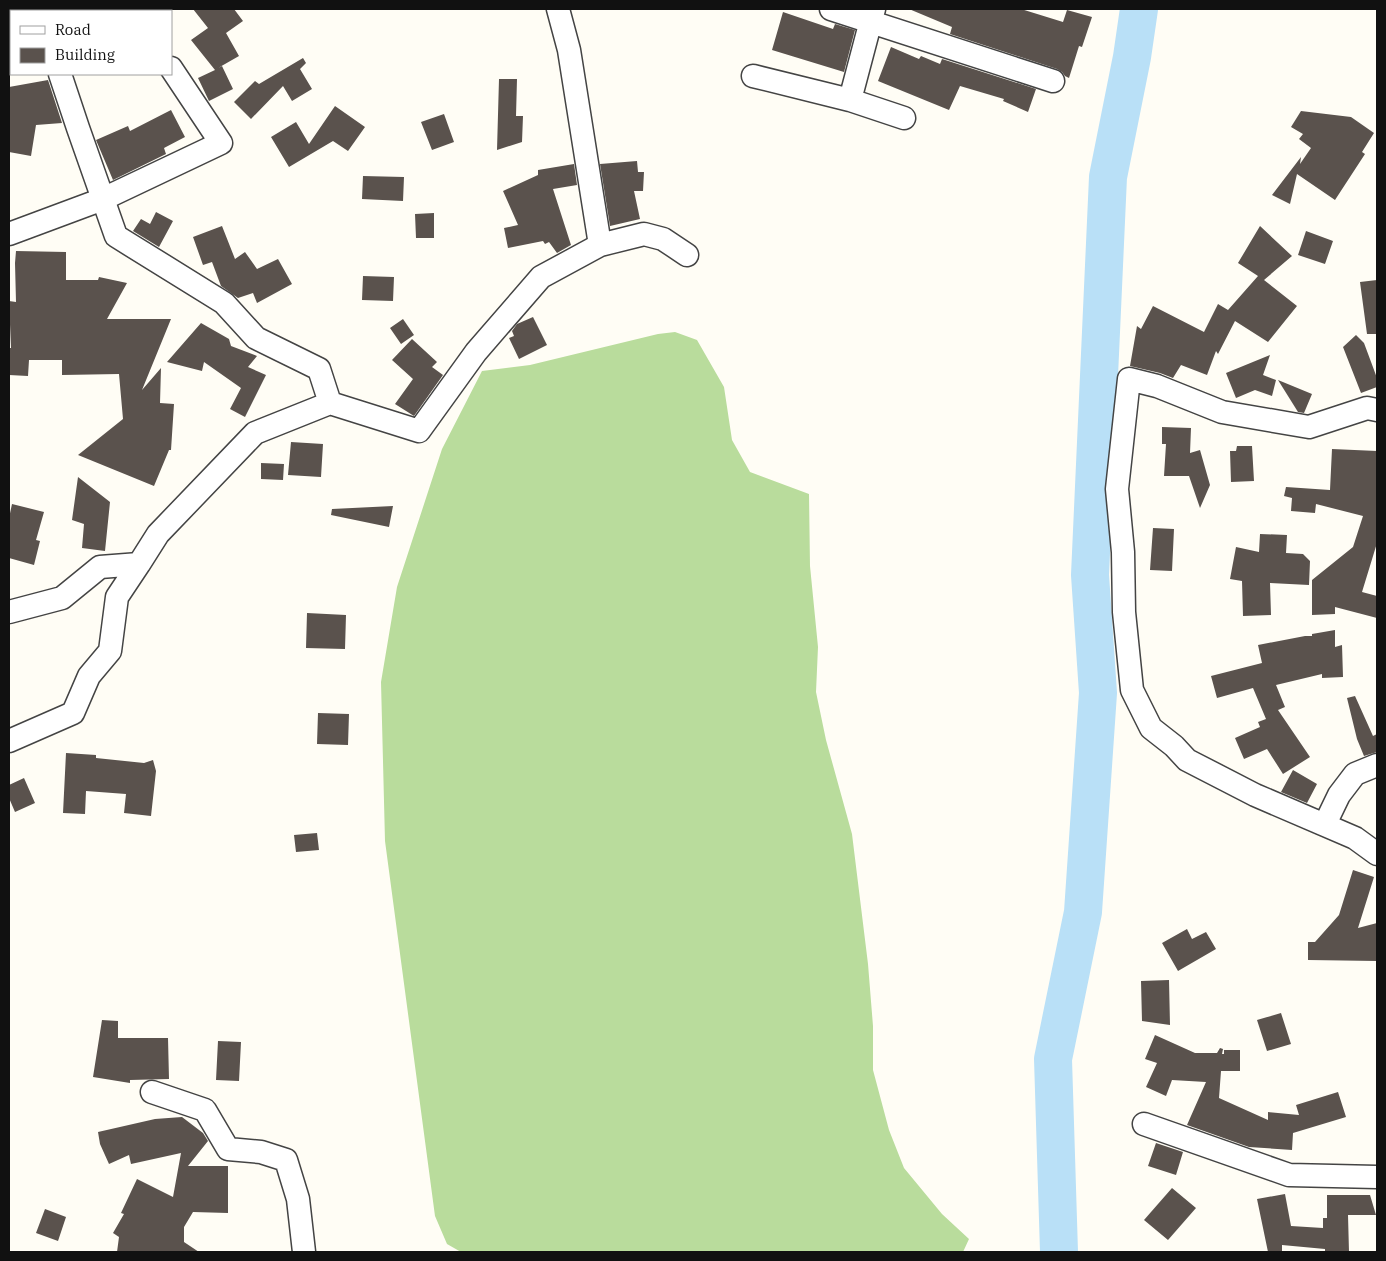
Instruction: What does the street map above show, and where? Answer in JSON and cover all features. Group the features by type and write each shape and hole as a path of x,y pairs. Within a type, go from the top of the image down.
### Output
{"street":[{"path":"558,9 569,50 600,245"},
{"path":"831,9 873,15 1053,81"},
{"path":"850,100 873,15"},
{"path":"9,234 103,199 221,143 172,70"},
{"path":"60,75 116,236 224,303 256,338 319,369 330,403"},
{"path":"753,76 850,100 904,118"},
{"path":"9,741 73,713 89,676 110,651 117,597 158,534 255,433 330,403 418,431 476,352 541,277 600,245 644,234 663,239 686,255"},
{"path":"1377,410 1367,408 1309,427 1222,412 1157,386 1129,379 1117,489 1123,552 1124,612 1132,690 1151,728 1174,746 1187,760 1254,795 1356,838 1377,854"},
{"path":"9,612 62,598 100,567 139,564"},
{"path":"1325,824 1339,796 1355,774 1377,765"},
{"path":"152,1092 205,1110 228,1149 261,1152 286,1160 298,1199 303,1252"},
{"path":"1144,1124 1289,1175 1377,1177"}],"green space":[{"path":"675,332 697,340 724,387 732,440 750,472 809,494 810,566 818,647 816,692 826,740 852,834 868,964 873,1026 873,1070 889,1130 904,1168 942,1214 969,1239 963,1252 461,1252 447,1244 435,1216 385,841 381,682 397,587 442,449 482,371 530,365 658,334"}],"building":[{"path":"193,9 234,9 243,21 226,33 239,56 218,68 222,66 233,89 209,101 198,78 215,70 191,40 208,28"},
{"path":"909,9 1021,9 1063,22 1067,10 1092,17 1082,47 1079,46 1069,78 1057,69 950,34 952,27"},
{"path":"783,12 833,29 835,24 855,30 844,72 772,50"},
{"path":"891,47 919,59 921,56 940,64 942,59 1036,89 1028,112 1003,101 1004,99 960,86 949,110 878,81"},
{"path":"303,58 306,63 300,69 312,89 292,101 283,86 251,119 234,102 255,81 259,84"},
{"path":"499,79 517,79 516,116 523,116 522,142 497,150"},
{"path":"48,80 62,123 36,125 31,156 9,152 9,87"},
{"path":"335,106 365,127 348,151 333,141 289,167 271,137 296,122 309,144"},
{"path":"171,110 185,137 164,148 166,154 113,180 96,140 128,126 130,131"},
{"path":"1301,111 1351,117 1374,133 1362,152 1365,154 1335,200 1297,174 1290,204 1272,195 1301,157 1300,164 1311,148 1299,139 1303,134 1291,127"},
{"path":"444,114 454,142 432,150 421,122"},
{"path":"637,161 638,172 644,172 643,191 634,191 640,219 610,226 600,164"},
{"path":"574,164 577,185 553,189 571,245 557,253 549,242 545,244 543,241 508,248 504,228 518,225 503,191 538,175 538,170"},
{"path":"363,176 404,177 403,201 362,199"},
{"path":"156,212 173,221 159,247 133,231 141,219 150,224"},
{"path":"434,213 434,238 416,238 415,214"},
{"path":"222,226 235,259 245,252 257,269 278,259 292,284 257,303 253,293 238,298 221,286 212,262 203,265 193,237"},
{"path":"1260,226 1292,256 1264,280 1297,306 1268,342 1235,321 1218,354 1216,351 1207,375 1181,365 1173,378 1130,366 1137,326 1141,329 1153,306 1204,332 1218,304 1228,310 1258,276 1238,263"},
{"path":"1306,231 1333,241 1325,264 1298,255"},
{"path":"16,251 66,252 66,280 98,280 99,277 127,283 107,319 171,319 142,390 161,368 160,403 174,404 171,450 169,450 154,486 78,455 123,419 119,374 62,375 62,360 29,360 28,376 9,375 9,348 11,348 9,301 16,302"},
{"path":"363,276 394,277 393,301 362,300"},
{"path":"1377,280 1377,334 1367,334 1360,282"},
{"path":"533,317 547,345 519,359 509,338 514,336 512,331 517,324"},
{"path":"403,319 414,335 401,344 390,328"},
{"path":"201,323 229,339 231,346 257,356 248,367 266,375 245,417 230,409 241,388 204,362 202,371 167,362"},
{"path":"1356,335 1364,343 1377,378 1377,387 1361,393 1343,347"},
{"path":"412,339 437,362 432,367 443,375 414,416 395,404 413,379 392,360"},
{"path":"1270,355 1263,375 1276,380 1272,396 1255,390 1236,398 1226,373"},
{"path":"1278,380 1312,394 1304,413 1298,412"},
{"path":"1162,427 1191,428 1190,453 1200,450 1210,485 1200,508 1189,476 1164,476 1166,444 1162,444"},
{"path":"291,442 323,444 321,477 288,475"},
{"path":"1237,446 1252,446 1254,481 1231,482 1230,451 1236,451"},
{"path":"1332,449 1377,451 1377,543 1362,592 1377,596 1377,618 1335,607 1335,614 1312,615 1312,580 1353,547 1363,516 1316,504 1315,513 1291,511 1292,498 1284,496 1286,487 1330,490"},
{"path":"261,463 284,464 283,480 261,479"},
{"path":"78,477 110,502 105,551 82,548 84,524 72,520"},
{"path":"12,504 44,512 36,540 40,541 34,565 9,558 9,518"},
{"path":"393,506 389,527 331,515 332,509"},
{"path":"1153,528 1174,529 1172,571 1150,570"},
{"path":"1260,534 1287,535 1286,553 1303,554 1310,561 1309,585 1270,583 1271,615 1243,616 1242,581 1230,579 1236,547 1259,552"},
{"path":"307,613 346,615 345,649 306,648"},
{"path":"1335,630 1335,647 1342,645 1343,677 1322,678 1322,674 1276,685 1285,707 1278,710 1310,757 1283,774 1267,749 1244,759 1235,738 1260,727 1258,722 1266,719 1253,688 1217,698 1211,676 1262,663 1258,645"},
{"path":"1355,696 1373,736 1377,734 1377,752 1364,756 1357,739 1347,698"},
{"path":"318,713 349,714 348,745 317,744"},
{"path":"66,753 96,755 96,758 144,763 153,760 156,771 151,816 124,813 126,794 86,791 85,814 63,813"},
{"path":"1293,770 1317,784 1307,803 1281,792"},
{"path":"24,778 35,803 15,812 9,798 9,785"},
{"path":"317,833 319,850 296,852 294,835"},
{"path":"1353,870 1374,877 1358,928 1377,923 1377,961 1308,960 1308,942 1315,942 1339,915"},
{"path":"1187,929 1192,939 1206,932 1216,949 1178,971 1162,943"},
{"path":"1169,980 1170,1025 1142,1021 1141,981"},
{"path":"1281,1013 1291,1044 1267,1051 1257,1020"},
{"path":"102,1020 118,1021 118,1038 168,1038 169,1079 130,1080 130,1083 93,1077"},
{"path":"1155,1035 1195,1053 1217,1053 1220,1048 1223,1049 1222,1054 1224,1054 1224,1050 1240,1050 1240,1071 1221,1071 1219,1098 1268,1120 1268,1112 1299,1115 1296,1105 1338,1092 1346,1117 1293,1133 1292,1150 1249,1147 1187,1125 1206,1082 1172,1080 1166,1096 1146,1087 1157,1063 1145,1059"},
{"path":"218,1041 241,1042 239,1081 216,1080"},
{"path":"182,1117 203,1133 208,1141 188,1166 228,1166 228,1213 193,1212 184,1227 184,1242 199,1252 117,1252 119,1237 113,1233 124,1214 121,1213 137,1179 173,1197 181,1153 131,1164 129,1155 109,1164 100,1144 98,1132 155,1119"},
{"path":"1156,1143 1183,1152 1176,1175 1148,1166"},
{"path":"1172,1188 1196,1208 1168,1240 1144,1220"},
{"path":"1285,1194 1291,1226 1323,1228 1323,1218 1327,1218 1327,1195 1370,1195 1376,1215 1348,1215 1349,1252 1325,1252 1325,1249 1282,1245 1282,1252 1268,1252 1257,1199"},
{"path":"45,1209 66,1217 58,1241 36,1233"}],"waterway":[{"path":"1059,1252 1053,1059 1083,912 1098,693 1090,575 1108,177 1132,57 1139,9"}]}
